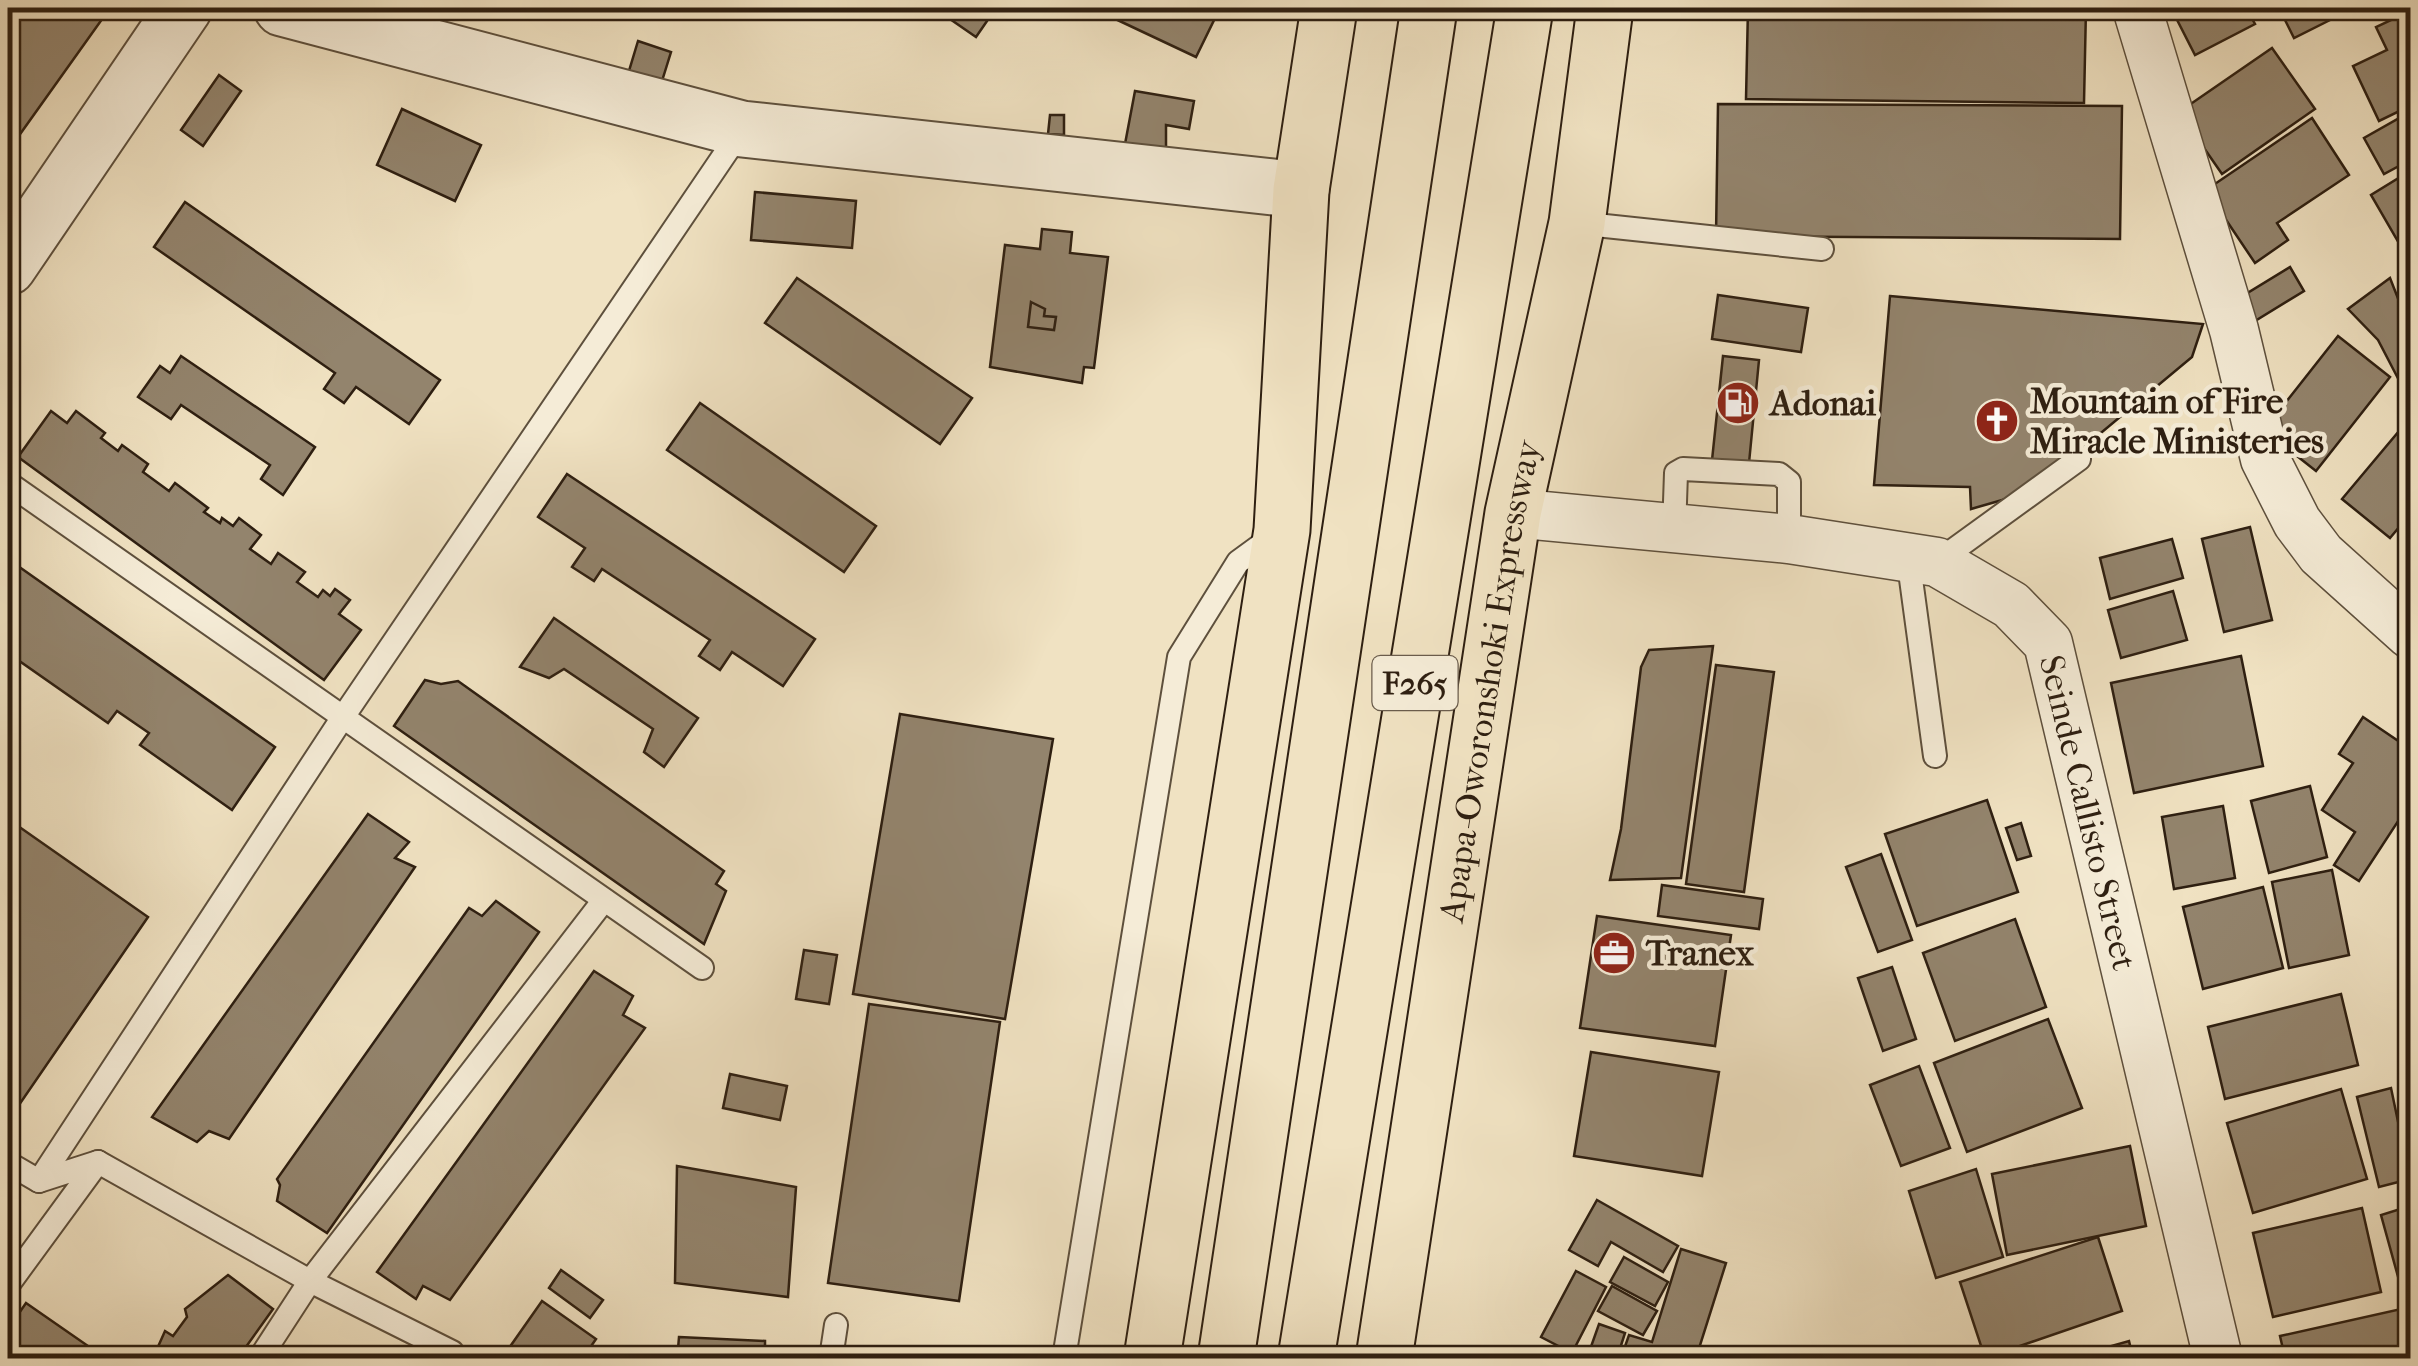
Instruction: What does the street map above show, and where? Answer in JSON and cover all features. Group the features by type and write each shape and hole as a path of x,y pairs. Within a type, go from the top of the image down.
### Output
{"main road":[{"path":"1152,1358 1282,530 1302,190 1328,8"},
{"name":"F265","path":"1226,1358 1429,8"},
{"name":"Apapa-Oworonshoki Expressway","path":"1306,1358 1525,8"},
{"name":"Apapa-Oworonshoki Expressway","path":"1384,1358 1514,513 1577,222 1605,8"}],"street":[{"path":"8,264 184,8"},
{"path":"282,8 742,129 1302,190"},
{"path":"2137,8 2234,330 2266,459 2297,522 2321,554 2410,634"},
{"name":"Seinde Callisto Street","path":"1514,513 1674,531 1790,538 1922,559 2011,606 2048,642 2218,1358"}],"lane":[{"path":"39,1181 341,720 742,129"},
{"path":"1577,222 1822,249"},
{"path":"1936,756 1922,559 2079,459"},
{"path":"1674,531 1675,479 1683,469 1779,474 1789,482 1790,538"},
{"path":"8,483 341,720 702,968"},
{"path":"1064,1358 1179,657 1238,562 1282,530"},
{"path":"260,1358 310,1282 604,900"},
{"path":"8,1285 98,1162"},
{"path":"8,1163 39,1181 98,1162 310,1282 452,1352"},
{"path":"831,1358 836,1325"}],"building":[{"path":"8,8 110,8 8,151"},
{"path":"934,8 996,8 976,37"},
{"path":"1092,8 1204,8 1217,14 1196,57"},
{"path":"1748,8 2086,8 2084,103 1746,99"},
{"path":"2171,8 2246,8 2255,24 2195,55"},
{"path":"2279,8 2354,8 2294,38"},
{"path":"2410,11 2410,106 2379,121 2353,66 2387,50 2376,27"},
{"path":"638,41 671,52 662,81 629,71"},
{"path":"2272,48 2315,109 2222,174 2179,112"},
{"path":"219,75 241,91 203,146 181,130"},
{"path":"1135,91 1194,101 1189,129 1166,125 1166,151 1125,144"},
{"path":"1718,104 2122,106 2120,239 1716,236"},
{"path":"402,109 481,145 455,201 377,165"},
{"path":"2410,112 2410,160 2384,174 2364,138"},
{"path":"1050,115 1064,115 1064,135 1048,134"},
{"path":"2312,118 2349,175 2277,223 2288,240 2255,263 2206,190"},
{"path":"2410,171 2410,255 2407,257 2371,195"},
{"path":"755,192 856,201 852,248 751,240"},
{"path":"185,202 440,380 409,424 356,387 344,403 324,389 335,373 154,247"},
{"path":"1042,229 1072,232 1070,253 1108,257 1094,368 1084,367 1082,383 990,367 1005,245 1040,249"},
{"path":"2290,267 2304,291 2255,321 2241,297"},
{"path":"797,278 972,398 940,444 765,323"},
{"path":"2390,278 2410,329 2410,385 2403,388 2378,340 2348,309"},
{"path":"1718,295 1808,308 1801,352 1712,339"},
{"name":"Mountain of Fire Miracle Ministeries","path":"1890,296 2203,324 2192,357 2030,492 1971,509 1970,487 1874,485"},
{"path":"1031,302 1045,309 1044,316 1056,317 1054,330 1028,327"},
{"path":"2338,336 2390,377 2316,471 2264,430"},
{"path":"181,356 315,447 283,495 261,479 270,465 181,405 171,419 138,397 160,366 170,373"},
{"path":"1723,356 1759,360 1749,463 1712,460"},
{"path":"700,403 876,526 844,572 667,450"},
{"path":"51,411 67,423 76,411 105,433 101,438 118,451 122,445 148,464 143,472 169,491 175,483 208,508 204,512 220,523 222,518 233,526 239,518 261,535 250,549 271,564 278,553 305,572 297,582 318,597 323,590 330,596 335,589 350,600 339,614 361,630 324,680 18,457"},
{"path":"2410,418 2410,514 2390,538 2342,499"},
{"path":"567,474 815,639 783,686 732,652 720,670 699,656 710,640 602,569 594,581 572,567 585,548 538,517"},
{"path":"2250,527 2272,620 2224,632 2202,539"},
{"path":"2172,539 2183,578 2110,599 2100,558"},
{"path":"8,559 275,747 232,810 140,745 149,733 117,711 108,723 8,653"},
{"path":"2173,591 2187,640 2121,658 2108,610"},
{"path":"554,618 698,718 664,767 644,752 653,729 564,669 549,678 520,667"},
{"path":"1713,646 1681,878 1610,880 1621,829 1641,667 1649,650"},
{"path":"2241,656 2263,766 2134,793 2111,683"},
{"path":"1716,665 1774,672 1744,892 1686,884"},
{"path":"425,680 441,684 458,681 724,871 716,884 726,891 704,944 394,726"},
{"path":"900,714 1053,739 1005,1019 853,994"},
{"path":"2363,717 2410,749 2410,803 2359,881 2334,865 2355,832 2322,810 2353,763 2339,754"},
{"path":"2310,786 2327,857 2269,873 2251,801"},
{"path":"1987,800 2018,892 1917,926 1885,834"},
{"path":"2223,806 2235,878 2174,889 2162,817"},
{"path":"368,814 409,842 395,858 415,867 229,1139 209,1131 197,1142 152,1117"},
{"path":"8,819 148,917 8,1121"},
{"path":"2021,823 2031,856 2017,860 2006,828"},
{"path":"1881,854 1912,940 1878,952 1846,867"},
{"path":"2332,870 2349,955 2289,968 2272,882"},
{"path":"1662,885 1763,899 1759,929 1658,916"},
{"path":"2263,887 2283,968 2203,989 2183,907"},
{"path":"496,901 539,932 327,1233 277,1201 277,1179 469,908 482,916"},
{"path":"1597,916 1731,935 1715,1046 1580,1028"},
{"path":"2015,919 2046,1007 1955,1041 1923,953"},
{"path":"804,950 837,955 829,1004 796,999"},
{"path":"1892,967 1916,1039 1883,1051 1858,978"},
{"path":"594,971 633,996 623,1015 645,1028 450,1300 423,1286 416,1299 377,1272"},
{"path":"2341,994 2358,1065 2225,1099 2208,1027"},
{"path":"869,1004 1000,1022 959,1301 828,1283"},
{"path":"2048,1019 2082,1108 1967,1152 1934,1063"},
{"path":"1591,1052 1719,1072 1702,1176 1574,1156"},
{"path":"1919,1066 1950,1148 1901,1166 1870,1085"},
{"path":"730,1074 787,1086 780,1120 723,1108"},
{"path":"2391,1088 2410,1179 2379,1187 2357,1097"},
{"path":"2341,1089 2367,1179 2253,1213 2227,1123"},
{"path":"2130,1146 2146,1226 2007,1255 1992,1174"},
{"path":"677,1166 796,1187 788,1297 675,1283"},
{"path":"1976,1169 2003,1257 1936,1278 1909,1191"},
{"path":"1597,1200 1678,1246 1663,1272 1611,1242 1598,1266 1569,1250"},
{"path":"2410,1206 2410,1300 2405,1302 2381,1215"},
{"path":"2362,1208 2381,1292 2273,1317 2253,1233"},
{"path":"2098,1237 2122,1311 1985,1358 1960,1282"},
{"path":"1681,1249 1726,1263 1696,1358 1621,1358 1629,1335 1652,1342"},
{"path":"1624,1257 1668,1282 1655,1306 1610,1282"},
{"path":"561,1270 603,1300 590,1318 549,1288"},
{"path":"1576,1271 1606,1287 1572,1353 1541,1337"},
{"path":"228,1275 273,1309 238,1358 153,1358 165,1331 173,1336 187,1317 185,1309"},
{"path":"1612,1286 1657,1311 1643,1335 1598,1311"},
{"path":"542,1301 596,1339 583,1358 502,1358"},
{"path":"26,1303 101,1355 99,1358 8,1358 8,1329"},
{"path":"2410,1307 2410,1358 2285,1358 2280,1336"},
{"path":"1599,1324 1625,1333 1617,1358 1587,1358"},
{"path":"679,1337 765,1341 765,1354 678,1349"},
{"path":"2129,1341 2133,1358 2069,1358"}],"place":[{"name":"Adonai","path":"1738,403"},
{"name":"Mountain of Fire Miracle Ministeries","path":"1997,421"},
{"name":"Tranex","path":"1614,953"}]}
